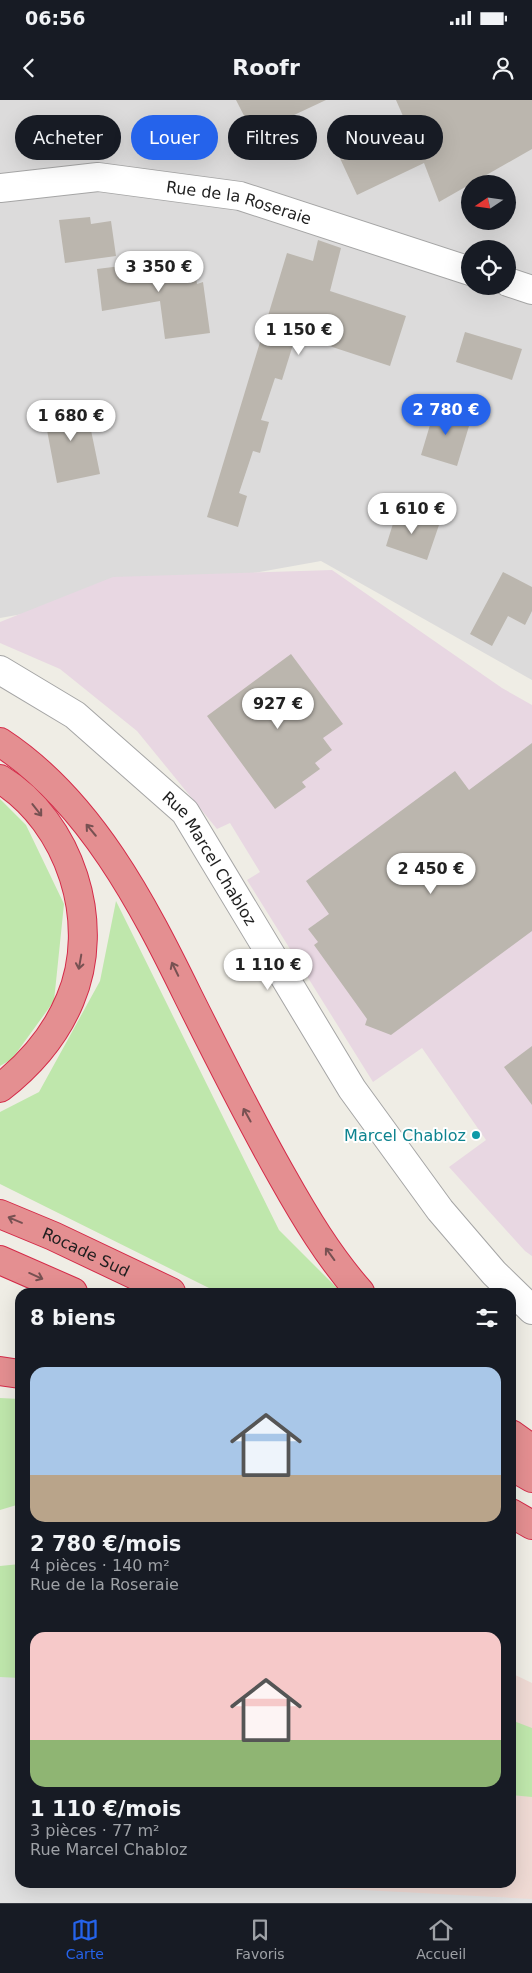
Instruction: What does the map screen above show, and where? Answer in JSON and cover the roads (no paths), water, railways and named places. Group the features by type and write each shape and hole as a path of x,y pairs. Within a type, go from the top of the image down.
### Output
{"highway":[{"path":"0,742 48,782 95,834 114,860 170,959 259,1136 323,1244 357,1288"},
{"path":"0,779 16,788 32,803 60,845 77,888 82,927 81,952 77,975 71,998 61,1018 37,1055 19,1074 0,1088"},
{"name":"Rocade Sud","path":"0,1214 53,1236 163,1288"},
{"path":"0,1260 64,1288"},
{"path":"0,1372 15,1374"},
{"path":"516,1438 532,1449"},
{"path":"516,1469 532,1478"},
{"path":"516,1516 532,1525"},
{"path":"516,1533 532,1539"}],"street":[{"name":"Rue de la Roseraie","path":"0,188 98,178 240,196 461,268"},
{"path":"516,285 532,290"},
{"name":"Rue Marcel Chabloz","path":"0,670 75,715 185,812 352,1089 440,1210 494,1273 509,1288"},
{"name":"Rue Marcel Chabloz","path":"516,1294 532,1310"}],"place":[{"name":"Marcel Chabloz","path":"476,1135"}]}
